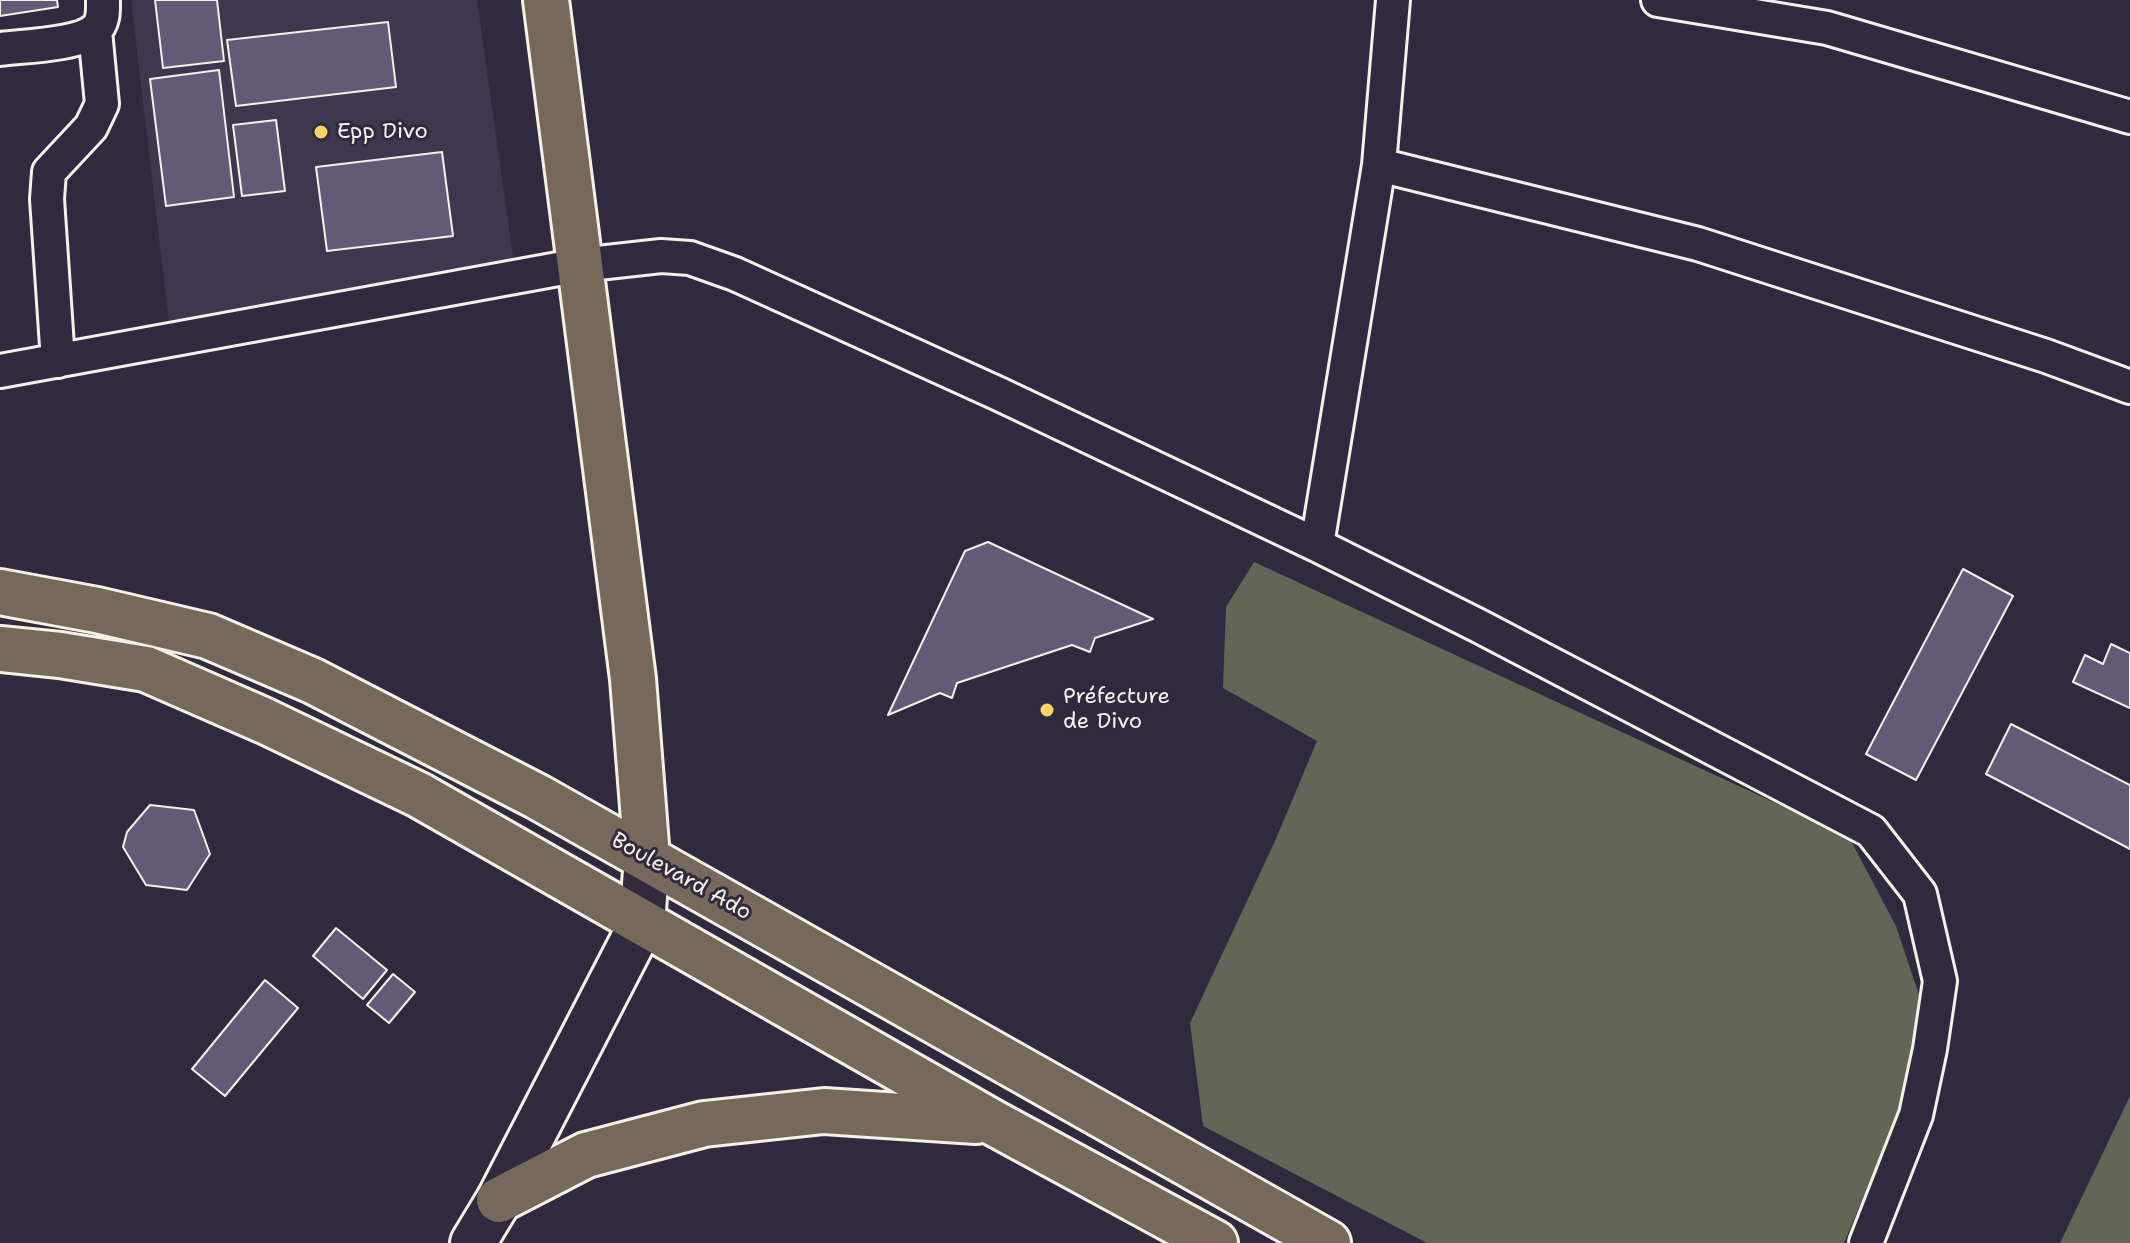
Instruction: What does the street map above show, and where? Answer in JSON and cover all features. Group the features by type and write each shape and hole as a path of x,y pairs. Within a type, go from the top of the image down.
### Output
{"main road":[{"path":"473,1243 499,1200 642,923 647,858 633,679 546,0"},
{"name":"Boulevard Ado","path":"0,592 97,610 208,636 327,688 538,797 1328,1243"},
{"path":"0,649 146,669 265,721 419,795 992,1122 1215,1243"},
{"path":"499,1200 586,1155 704,1124 824,1111 992,1122"}],"street":[{"path":"1317,545 1379,165 1393,0"},
{"path":"1658,0 1825,14 2130,117"},
{"path":"58,361 47,199 49,172 91,127 102,104 99,15"},
{"path":"0,49 74,40 99,15"},
{"path":"1379,165 1698,244 2046,356 2130,387"},
{"path":"0,371 580,265 661,256 690,258 735,274 999,394 1317,545 1477,625 1871,831 1920,894 1940,981 1916,1115 1866,1243"}],"shaded area":[{"name":"Epp Divo","path":"131,0 477,0 514,264 169,323"}],"green space":[{"path":"1254,562 1849,837 1896,926 1921,1001 1908,1092 1844,1243 1427,1243 1203,1126 1190,1023 1275,841 1317,741 1223,688 1226,607"},
{"path":"2130,1096 2130,1243 2060,1243"}],"building":[{"path":"0,0 57,0 58,7 0,16"},
{"path":"155,0 217,0 224,61 163,68"},
{"path":"388,22 396,87 236,106 227,40"},
{"path":"219,70 234,197 166,206 150,79"},
{"path":"276,120 285,191 242,196 233,125"},
{"path":"442,152 453,236 327,251 316,167"},
{"path":"988,542 1153,619 1095,638 1090,652 1072,645 957,683 952,698 940,693 888,715 965,551"},
{"path":"1963,569 2013,596 1916,780 1866,754"},
{"path":"2111,644 2130,653 2130,708 2073,682 2085,655 2103,664"},
{"path":"2011,724 2130,785 2130,849 1986,774"},
{"path":"150,805 194,810 210,854 187,890 146,885 123,847 127,832"},
{"path":"336,928 387,970 363,999 313,956"},
{"path":"393,974 415,992 389,1023 367,1005"},
{"path":"265,980 298,1008 225,1096 192,1069"}],"place":[{"name":"Epp Divo","path":"321,132"},
{"name":"Préfecture de Divo","path":"1047,710"}]}
